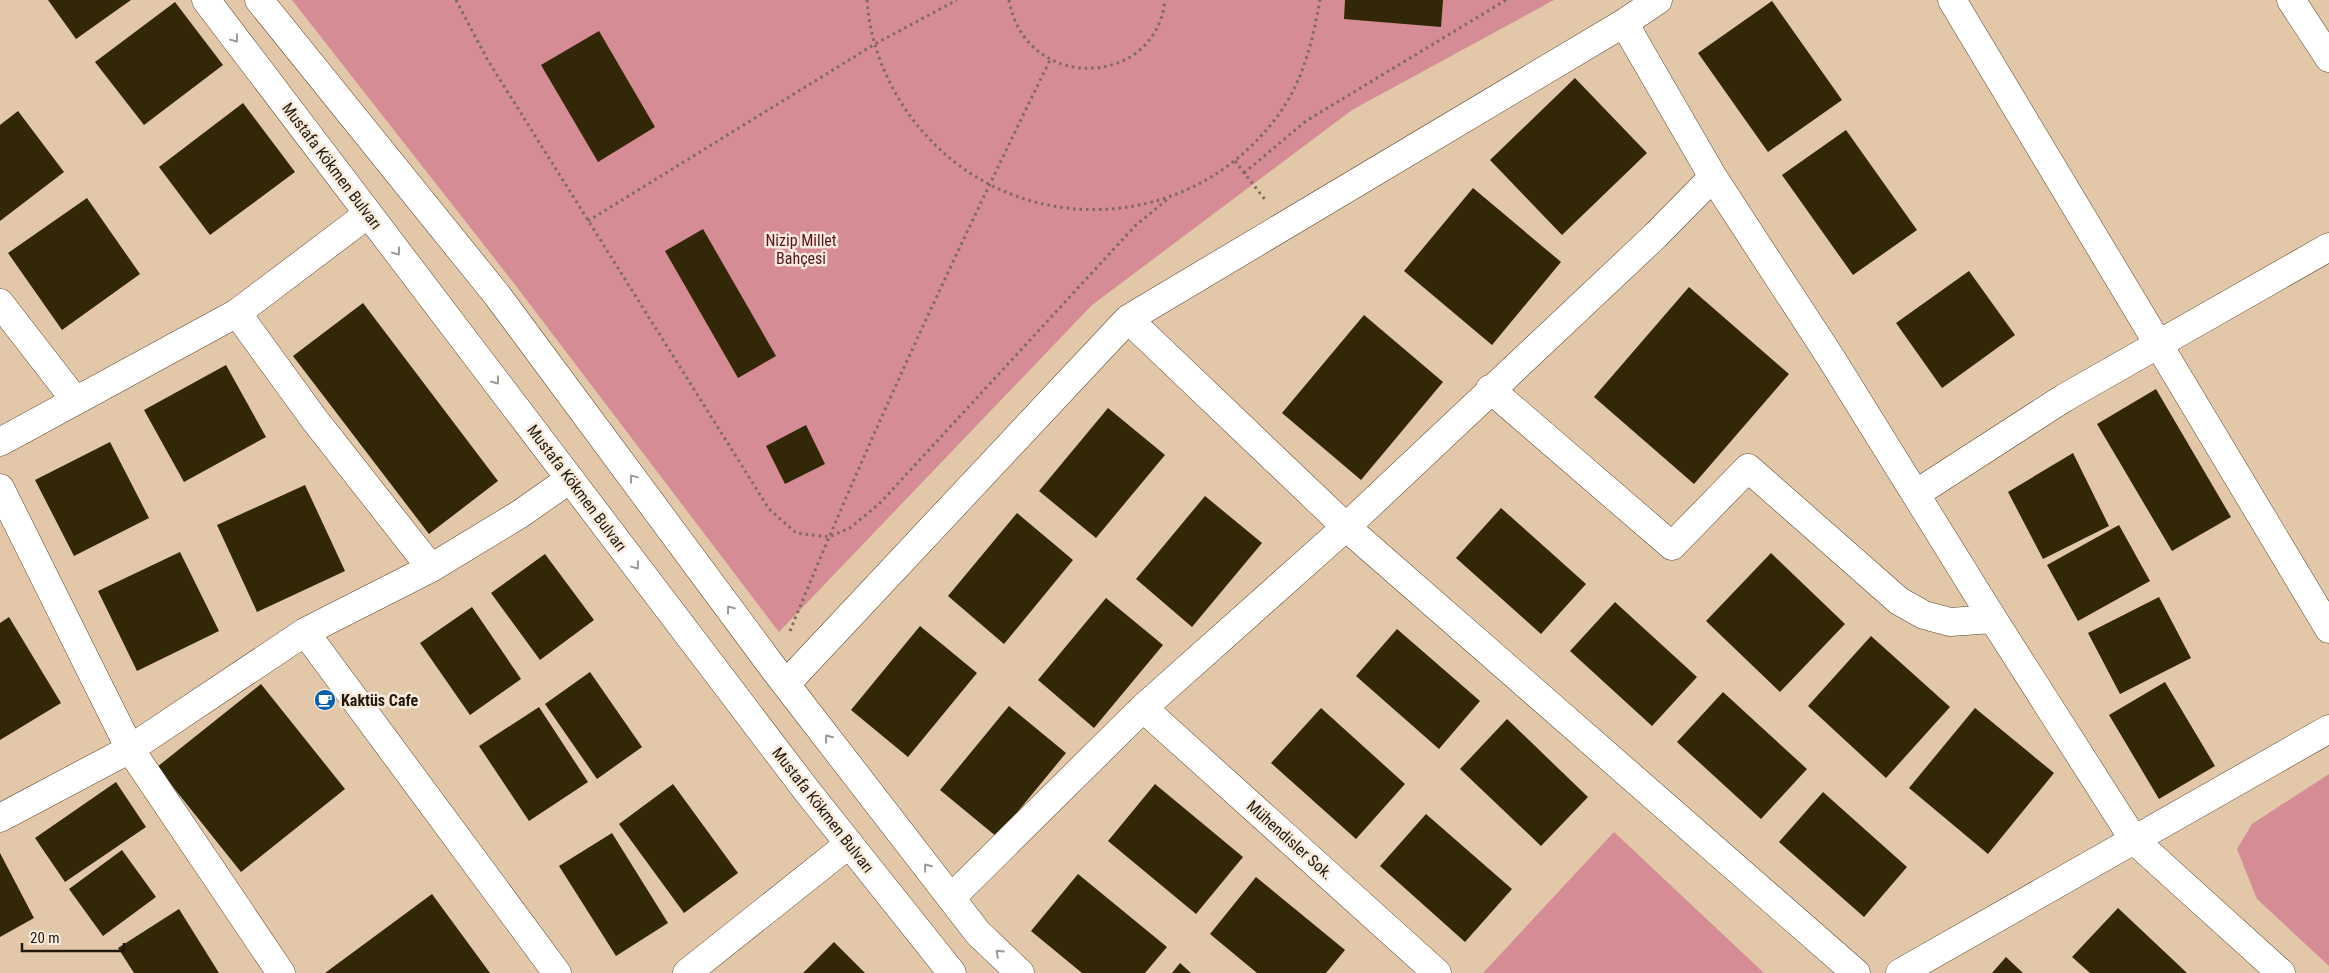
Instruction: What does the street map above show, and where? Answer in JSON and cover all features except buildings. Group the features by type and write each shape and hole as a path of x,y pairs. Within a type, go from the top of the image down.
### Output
{"street":[{"name":"Mustafa Kökmen Bulvarı","path":"206,0 849,844 952,973"},
{"path":"259,0 497,295 780,676 978,933 1020,973"},
{"path":"780,676 1128,319 1624,23 1658,0"},
{"path":"1952,0 2329,629"},
{"path":"2291,0 2329,58"},
{"path":"1624,23 1713,177 1916,493 1993,619 2134,840 2281,973"},
{"path":"951,898 1143,708 1346,527 1654,236 1713,177"},
{"path":"0,442 237,313 368,214"},
{"path":"1916,493 2064,398 2329,247"},
{"path":"0,303 75,400"},
{"path":"237,313 314,419 431,568"},
{"path":"1128,319 1346,527 1856,973"},
{"path":"1490,389 1672,546 1748,468 1899,601 1924,615 1950,622 1993,619"},
{"path":"0,818 130,749 305,632 431,568 520,514 570,479"},
{"path":"0,488 130,749 281,973"},
{"path":"305,632 557,973"},
{"name":"Mühendisler Sok.","path":"1143,708 1437,973"},
{"path":"1900,973 2329,729"},
{"path":"687,973 849,844"}],"path":[{"path":"456,0 487,59 769,509 796,533 828,537 850,528 880,503 1135,226 1169,198"},
{"path":"867,0 868,20 880,64 900,103 927,138 960,167 989,185 1039,204 1082,211 1126,208 1169,198 1209,179 1235,161 1274,122 1297,84 1313,43 1320,0"},
{"path":"588,221 875,44 957,0"},
{"path":"1009,0 1011,13 1020,32 1033,48 1050,60 1069,67 1090,70 1110,66 1129,58 1145,44 1157,28 1165,9 1166,0"},
{"path":"1244,173 1306,121 1506,0"},
{"path":"780,676 828,537 989,185 1050,60"},
{"path":"1235,161 1284,226"}],"green space":[{"name":"Nizip Millet Bahçesi","path":"292,0 1554,0 1352,110 1092,305 779,632 513,282"},
{"path":"2329,774 2329,966 2257,899 2237,849 2252,824"},
{"path":"1614,832 1764,973 1483,973"}],"place":[{"name":"Kaktüs Cafe","path":"325,700"}]}
